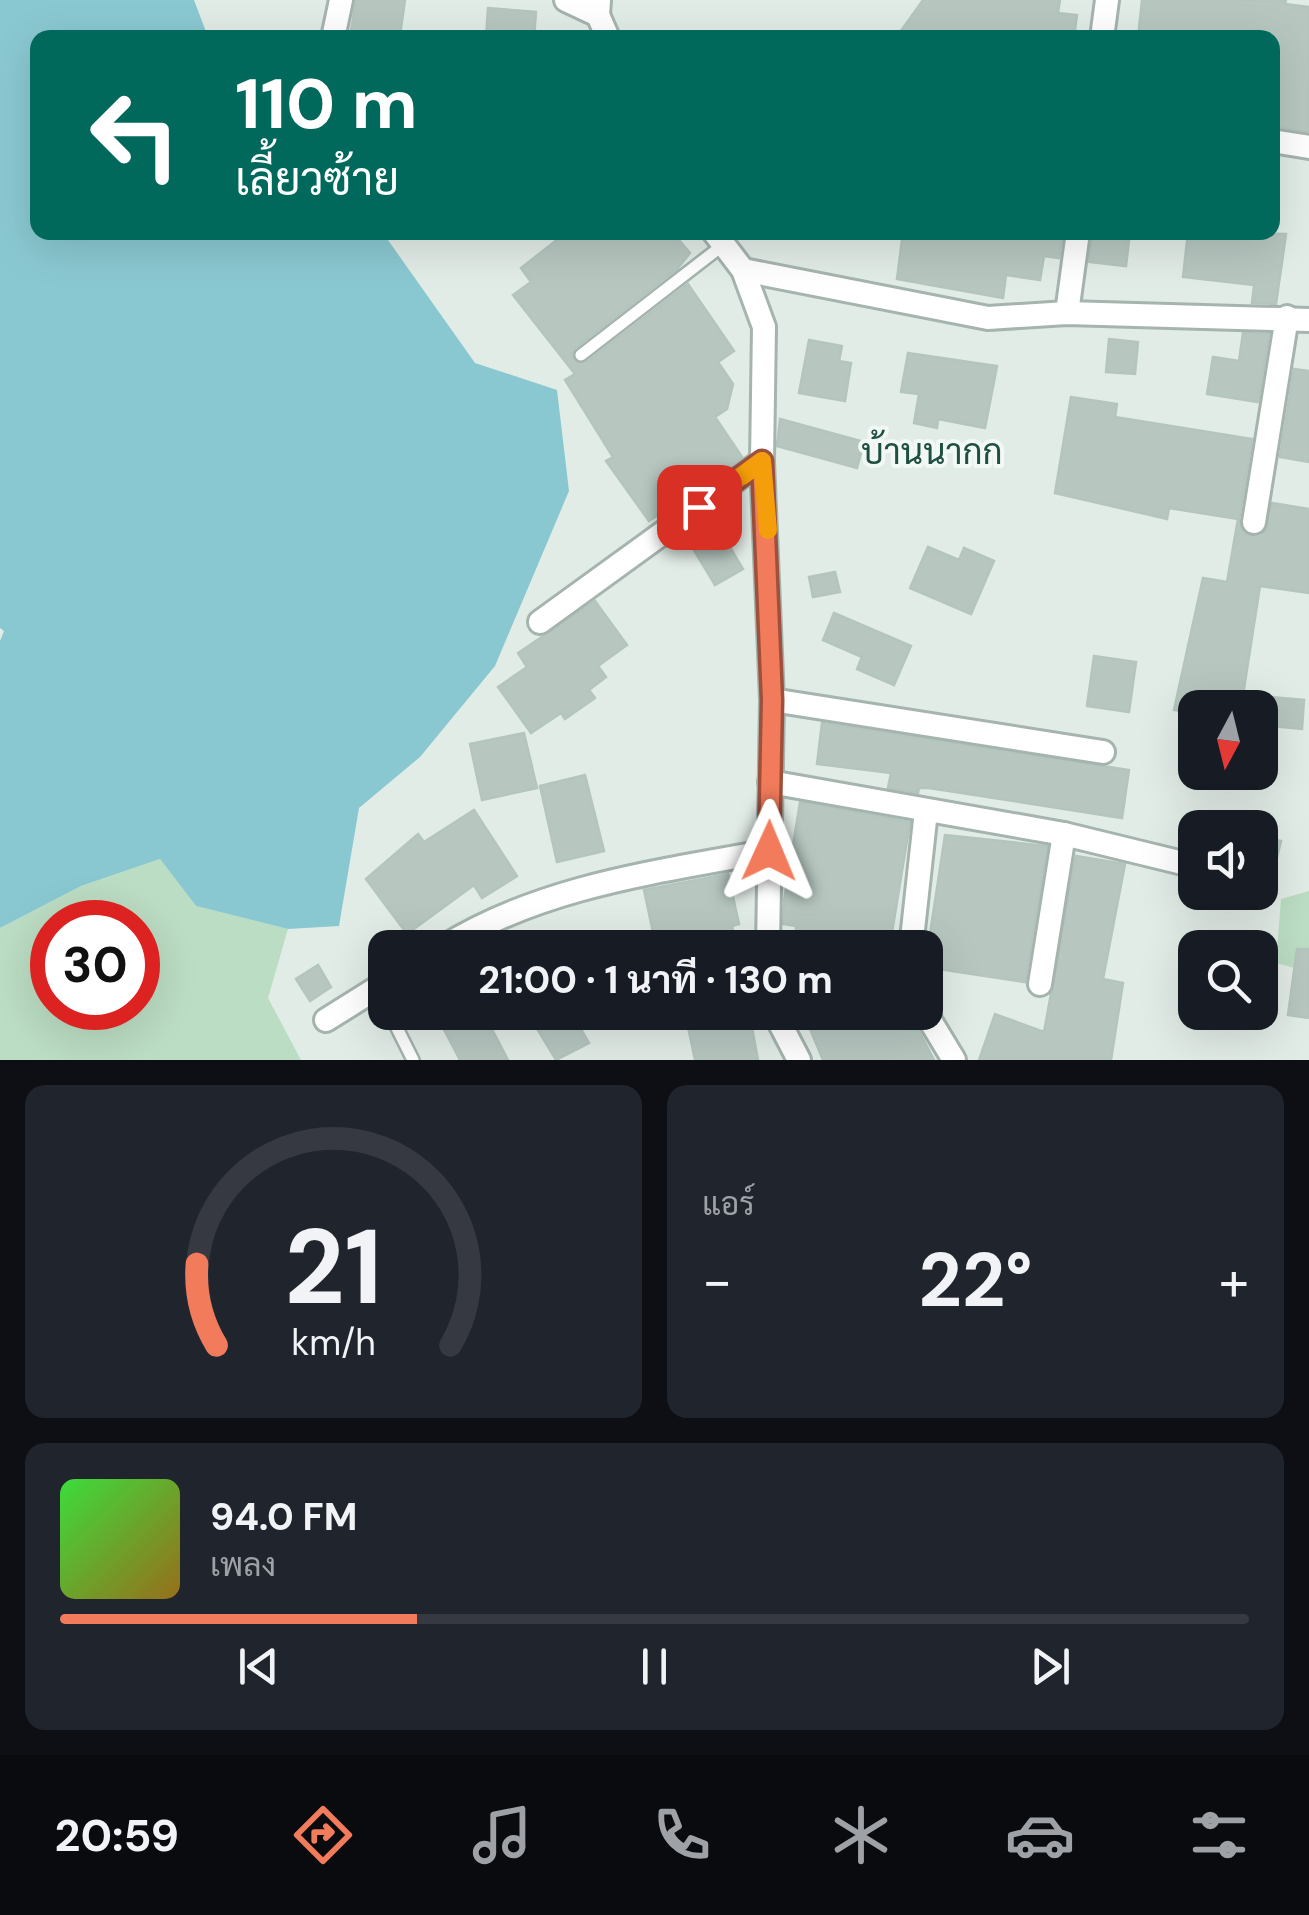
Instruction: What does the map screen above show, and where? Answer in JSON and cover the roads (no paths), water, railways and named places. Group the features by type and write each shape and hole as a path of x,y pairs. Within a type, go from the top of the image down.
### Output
{"street":[{"path":"334,30 340,0"},
{"path":"566,0 598,8"},
{"path":"1103,30 1107,0"},
{"path":"1280,142 1309,147"},
{"path":"719,240 743,270 764,327 762,461 772,700 768,930"},
{"path":"1066,312 1077,240"},
{"path":"743,270 988,318 1066,312 1298,319 1254,522"},
{"path":"540,622 762,461"},
{"path":"772,700 1103,752"},
{"path":"770,782 1064,834 1178,862"},
{"path":"912,930 926,811"},
{"path":"1040,984 1064,834"},
{"path":"472,930 582,886 769,851"},
{"path":"326,1020 368,999"},
{"path":"783,1030 799,1060"},
{"path":"936,1030 954,1060"}],"lane":[{"path":"581,354 717,240"},
{"path":"398,1030 414,1060"}],"water":[{"path":"0,0 194,0 205,30 30,30 30,240 388,240 475,363 557,390 569,491 495,666 420,757 359,808 339,926 288,929 196,906 160,859 81,886 54,900 30,900 30,912 0,928 0,641 4,631 0,628"}],"district":[{"name":"บ้านนากก","path":"932,452"}]}
